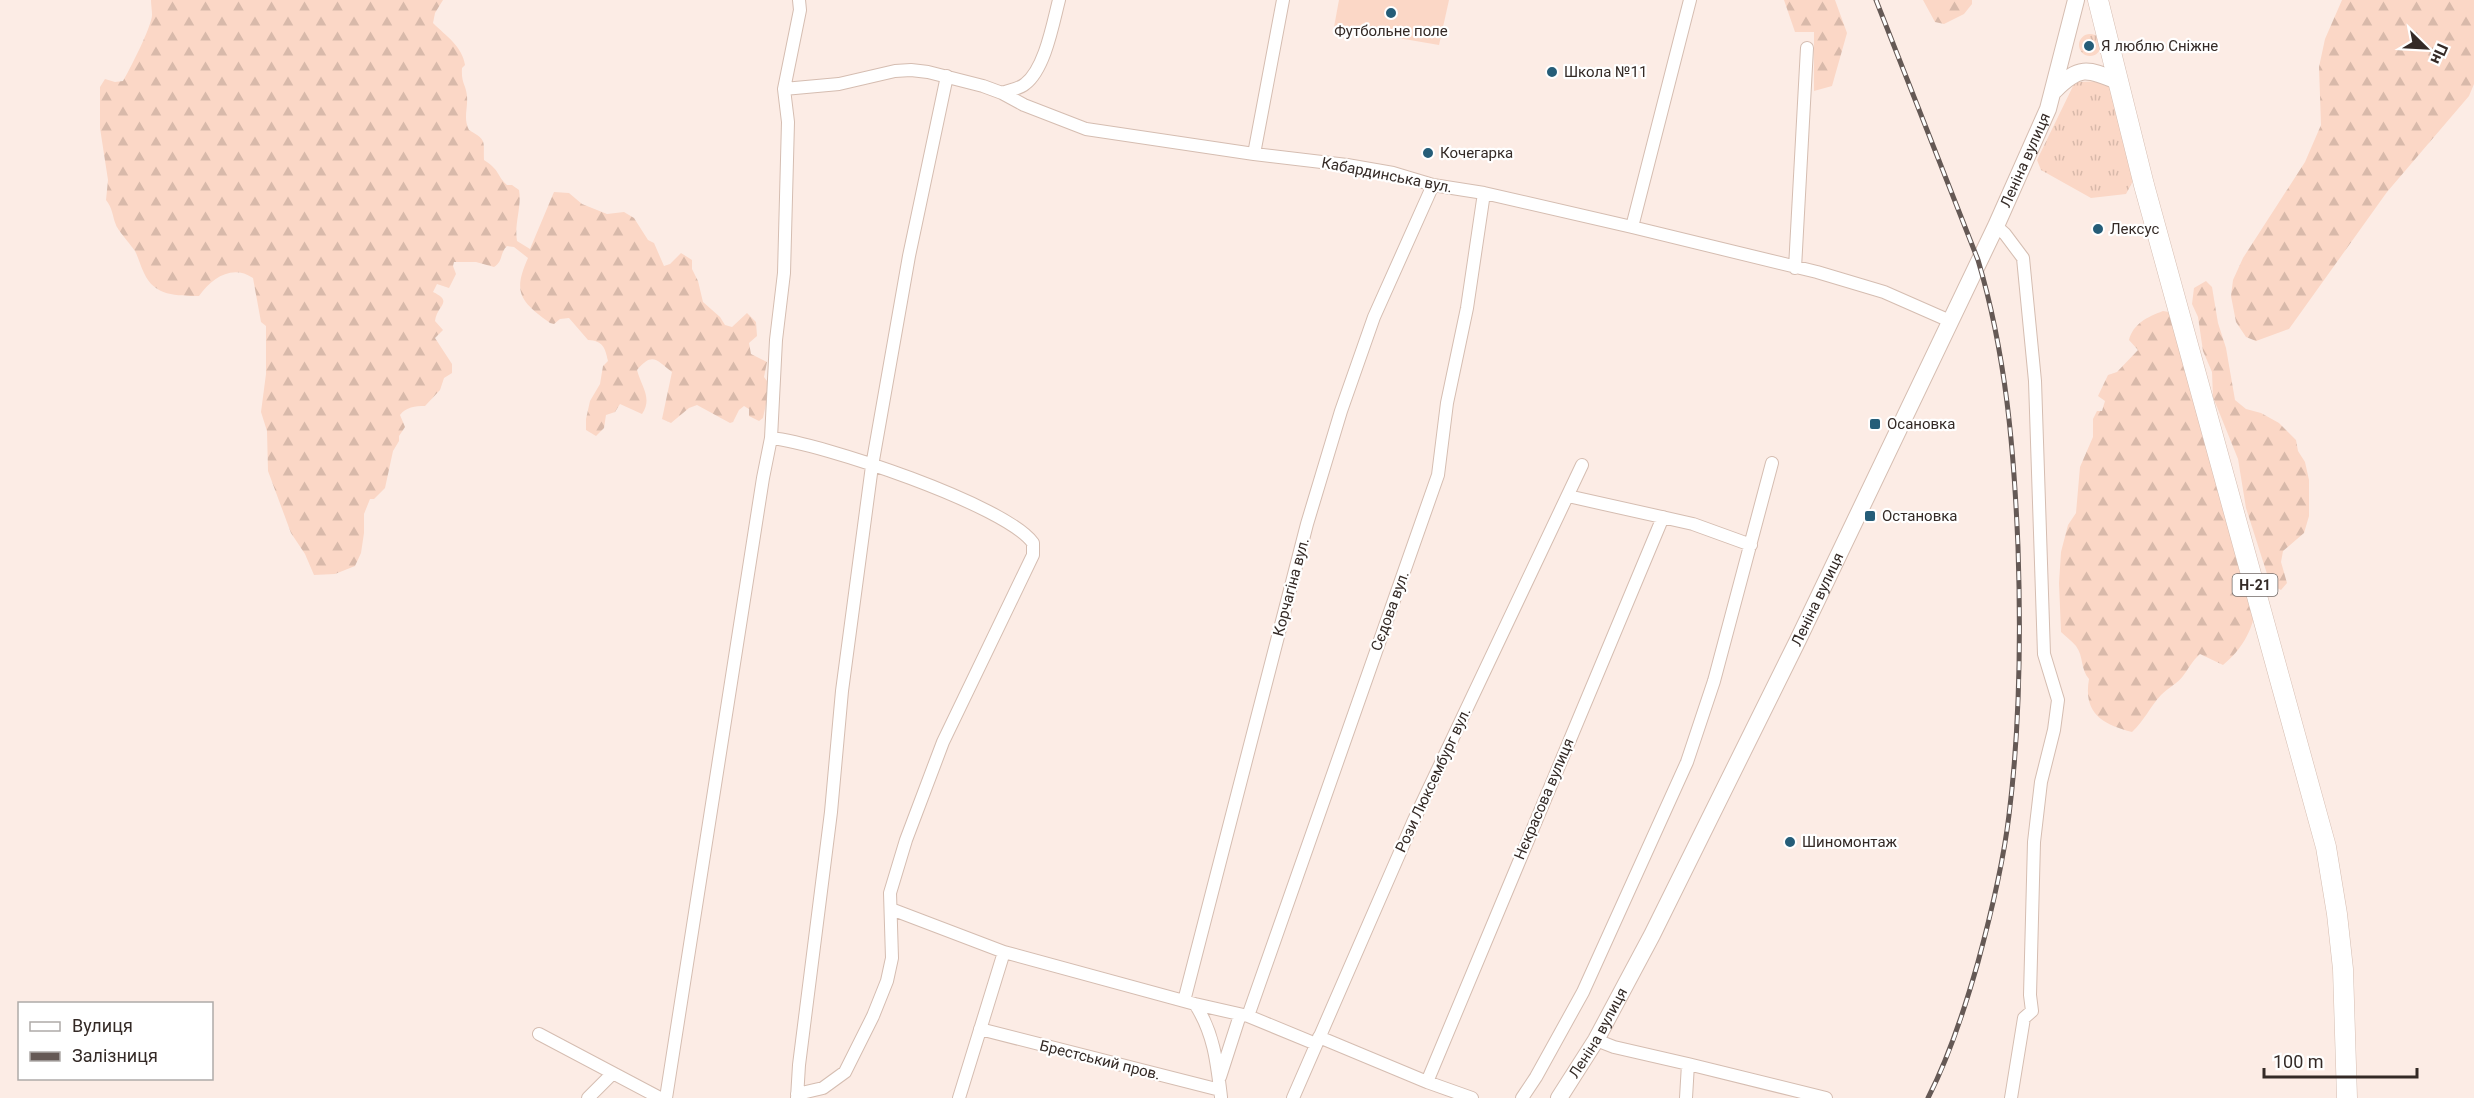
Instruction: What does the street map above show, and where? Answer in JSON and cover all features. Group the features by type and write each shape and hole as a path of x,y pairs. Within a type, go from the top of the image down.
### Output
{"main road":[{"name":"Леніна вулиця","path":"1559,1098 1596,1040 1652,935 1797,642 1995,226 2040,129 2055,90 2076,0"},
{"name":"Н-21","path":"2098,0 2144,185 2326,847 2343,969 2347,1098"},
{"path":"2055,90 2067,77 2080,70 2095,72 2117,81"}],"street":[{"path":"666,1098 771,438 776,340 784,273 788,122 784,89 800,10 799,0"},
{"path":"1002,93 1027,82 1034,72 1045,51 1059,0"},
{"path":"1254,154 1283,0"},
{"path":"1632,227 1690,0"},
{"path":"1795,268 1806,48"},
{"name":"Кабардинська вул.","path":"784,89 839,84 911,70 947,76 1002,93 1024,105 1086,129 1254,154 1347,165 1484,193 1632,227 1884,292 1950,321"},
{"path":"771,438 832,451 872,466 968,501 1018,528 1034,543 1033,555 943,742 906,840 891,893 892,958 887,981 873,1016 853,1059 836,1080 822,1088 797,1096 831,812 842,691 872,466 909,256 947,76"},
{"name":"Корчагіна вул.","path":"1190,1002 1301,547 1338,422 1374,317 1433,184"},
{"name":"Сєдова вул.","path":"1220,1090 1244,1015 1438,475 1484,193"},
{"path":"1995,226 2006,234 2023,258 2034,381 2044,654 2058,700 2054,730 2041,782 2034,842 2030,995 2032,1011 2024,1018 2011,1098"},
{"path":"1522,1098 1583,992 1687,762 1705,711 1772,463"},
{"name":"Рози Люксембург вул.","path":"1293,1098 1414,820 1582,465"},
{"path":"1568,496 1693,524 1750,545"},
{"name":"Нєкрасова вулиця","path":"1426,1082 1663,517"},
{"path":"891,909 1004,952 1244,1015 1472,1098"},
{"path":"959,1098 1004,952"},
{"path":"1190,1002 1210,1030 1220,1090"},
{"name":"Брестський пров.","path":"980,1029 1220,1090"},
{"path":"539,1034 660,1098"},
{"path":"1596,1040 1614,1047 1826,1098"},
{"path":"1686,1098 1688,1064"},
{"path":"588,1098 612,1074"}],"green space":[{"path":"151,0 443,0 435,13 433,23 453,42 463,58 465,65 462,73 467,96 467,126 482,139 484,160 493,167 507,185 512,185 519,190 517,241 530,249 554,192 569,193 582,204 607,214 624,212 634,218 648,240 654,243 664,266 670,264 681,253 692,260 692,269 698,281 703,302 720,317 725,325 732,327 747,313 756,322 757,336 749,343 751,354 767,362 764,377 770,385 763,418 759,421 749,416 749,409 744,406 730,423 697,405 689,408 671,423 662,419 672,372 651,359 637,370 646,397 642,414 620,404 615,412 606,415 604,428 596,436 586,430 586,419 590,401 600,384 603,366 608,361 602,346 588,340 569,318 560,319 554,324 532,309 522,296 520,288 528,258 514,247 507,246 494,267 476,262 454,262 456,274 449,288 437,284 433,292 443,301 435,321 443,330 435,338 452,364 452,373 444,378 440,390 425,406 405,410 400,415 405,427 393,451 385,488 374,499 370,499 364,514 361,553 355,566 335,574 314,575 305,554 291,533 268,471 267,431 261,412 266,374 266,326 261,322 253,278 238,272 223,275 199,296 175,295 160,290 148,281 135,251 117,227 106,200 108,180 100,128 100,87 105,79 115,82 123,81 151,21"},
{"name":"Футбольне поле","path":"1339,0 1449,0 1439,45 1334,27"},
{"path":"1784,0 1835,0 1847,33 1832,86 1814,91 1814,32 1795,32"},
{"path":"1923,0 1972,0 1972,4 1964,14 1944,24 1935,22"},
{"path":"2342,0 2474,0 2474,84 2469,96 2387,192 2289,329 2256,341 2246,337 2236,322 2231,296 2233,280 2243,258 2305,162 2321,125 2319,67 2325,39"},
{"path":"2090,34 2098,37 2101,45 2098,53 2090,56 2082,53 2079,45 2082,37"},
{"path":"2108,81 2133,181 2126,194 2091,198 2041,170 2037,160 2075,82"},
{"path":"2206,281 2212,287 2235,400 2246,409 2261,413 2279,423 2296,440 2298,451 2305,462 2309,480 2309,516 2304,533 2283,551 2281,562 2287,583 2281,590 2275,587 2268,577 2246,508 2238,459 2213,397 2212,372 2203,351 2198,317 2192,304 2194,288"},
{"path":"2163,311 2175,313 2256,609 2245,640 2230,659 2223,665 2200,654 2181,679 2161,695 2132,732 2104,721 2092,709 2088,691 2089,679 2084,671 2080,654 2074,644 2061,632 2059,583 2061,552 2068,525 2076,513 2080,467 2093,437 2093,419 2097,411 2102,411 2105,401 2098,396 2108,375 2117,372 2138,350 2129,340 2137,325"}],"railway":[{"path":"1876,0 1978,260 1988,295 2007,402 2016,511 2019,681 2013,782 2006,834 1992,908 1973,979 1950,1048 1928,1098"}],"place":[{"name":"Футбольне поле","path":"1391,13"},
{"name":"Я люблю Сніжне","path":"2089,46"},
{"name":"Школа №11","path":"1552,72"},
{"name":"Кочегарка","path":"1428,153"},
{"name":"Лексус","path":"2098,229"},
{"name":"Осановка","path":"1875,424"},
{"name":"Остановка","path":"1870,516"},
{"name":"Шиномонтаж","path":"1790,842"}]}
